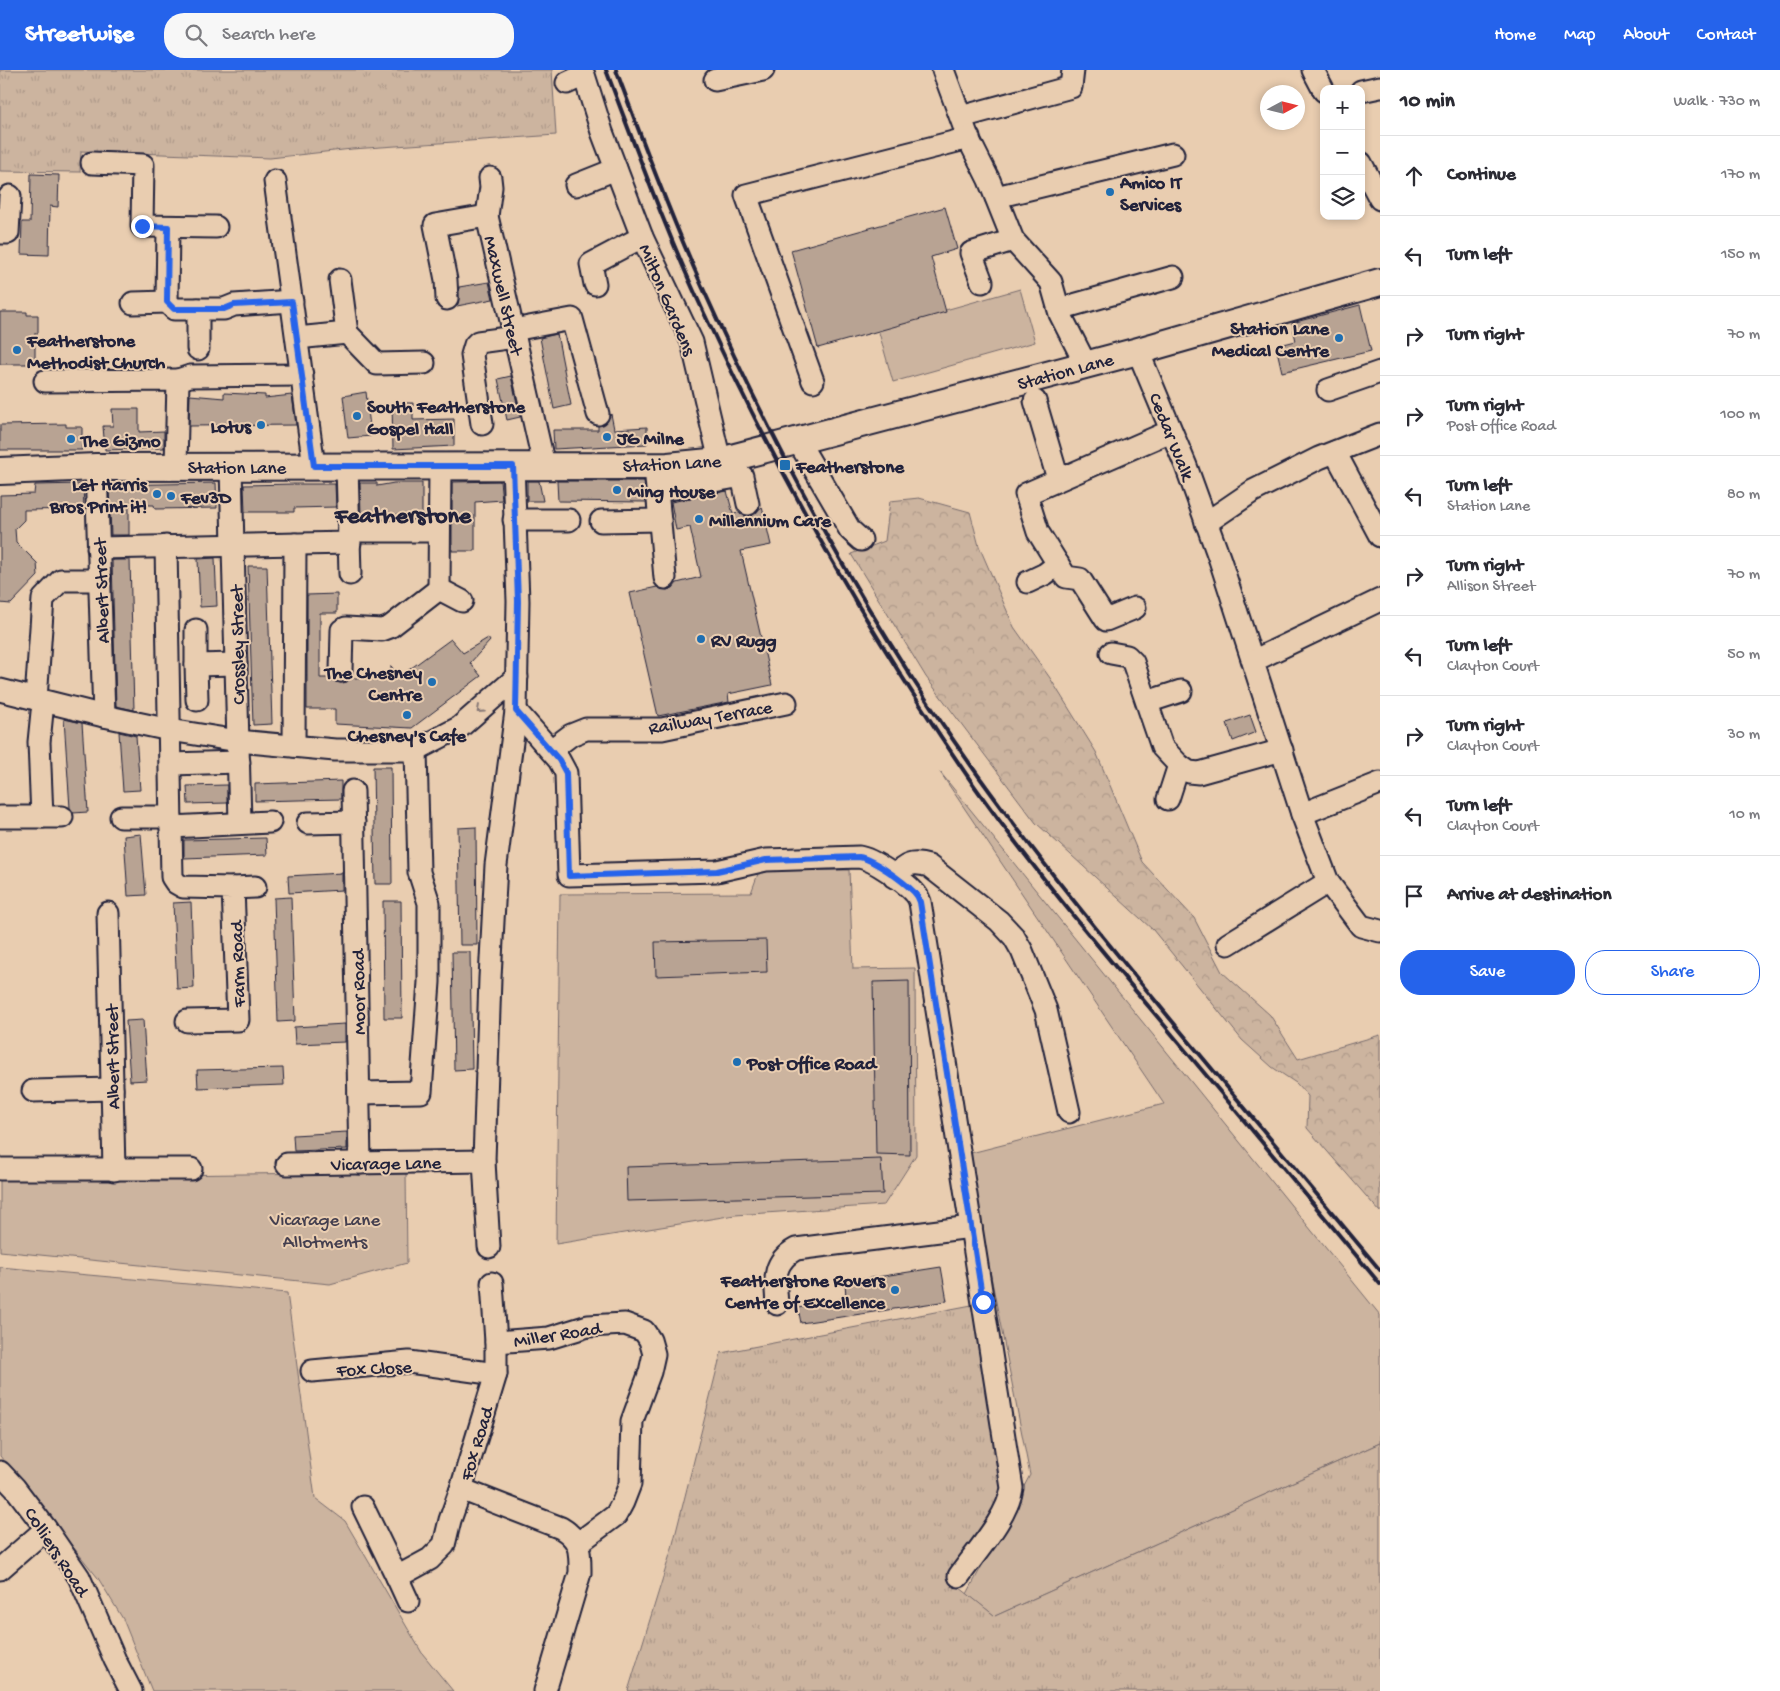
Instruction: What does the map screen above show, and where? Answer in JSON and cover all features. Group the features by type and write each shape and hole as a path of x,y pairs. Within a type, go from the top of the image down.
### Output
{"main road":[{"name":"Station Lane","path":"0,471 176,466 544,465 656,478 1138,351 1380,282"}],"street":[{"path":"715,80 763,70"},
{"path":"960,117 1071,87 1073,70"},
{"path":"1314,70 1321,85"},
{"path":"944,71 960,117 1014,240 1051,282 1059,309 1086,365"},
{"name":"Milton Gardens","path":"567,83 584,76 602,132 642,237 692,342 720,461"},
{"path":"1365,90 1380,87"},
{"path":"812,381 746,195 969,138"},
{"path":"996,197 1173,154"},
{"path":"92,163 143,165 142,226 216,227"},
{"path":"1369,167 1380,199"},
{"path":"576,185 616,169"},
{"path":"487,216 491,187 490,178"},
{"path":"275,181 314,466"},
{"path":"0,233 8,233 10,196"},
{"name":"Maxwell Street","path":"447,299 446,280 435,225 487,216 544,465"},
{"path":"167,302 174,227"},
{"path":"595,284 591,264 642,237"},
{"path":"982,282 971,253 1014,240"},
{"path":"1059,309 1173,277"},
{"path":"340,280 346,332 377,364 424,363"},
{"path":"133,303 167,302 174,309 224,309 234,305 292,302"},
{"path":"198,309 198,349"},
{"path":"482,424 472,355 475,345 478,342 572,319 598,414"},
{"path":"297,338 346,332"},
{"name":"Cedar Walk","path":"1138,351 1206,523 1302,814 1328,882 1361,926 1380,931"},
{"path":"1328,390 1380,372"},
{"path":"46,381 178,380 190,376 302,375"},
{"path":"176,466 178,380"},
{"path":"1035,401 1058,479"},
{"path":"1135,608 1106,620 1080,579 1066,577 1038,532 1026,494 1171,431"},
{"path":"1206,523 1253,491 1319,458 1380,434"},
{"path":"798,441 850,530 861,540"},
{"path":"1335,452 1380,536"},
{"path":"439,589 440,465"},
{"path":"347,466 350,574"},
{"path":"489,1247 484,1161 490,978 496,865 516,711 518,601 513,466"},
{"name":"Albert Street","path":"96,467 104,716"},
{"name":"Crossley Street","path":"231,467 240,823"},
{"path":"665,578 656,478 742,476 748,504"},
{"path":"514,520 569,520"},
{"path":"601,521 660,520"},
{"path":"98,548 295,544 350,537 439,531"},
{"path":"294,746 295,544"},
{"path":"166,546 172,877 176,883 183,887 255,887"},
{"path":"1028,582 1045,574 1058,564"},
{"path":"0,817 52,817 39,742 43,599 61,580 100,580"},
{"path":"439,589 462,601"},
{"path":"342,671 342,630 346,628 382,630 390,627 439,589"},
{"path":"1253,661 1380,600"},
{"path":"196,630 197,700"},
{"path":"1111,653 1127,656 1133,662 1162,747 1179,765 1189,772 1199,772 1282,750"},
{"path":"196,665 236,664"},
{"path":"0,690 39,706 238,741 335,750 416,750 460,727 517,677"},
{"path":"1147,702 1181,691"},
{"name":"Railway Terrace","path":"551,750 571,735 586,729 662,729 786,703"},
{"path":"516,711 551,750 566,773 569,876 717,871 766,860 859,857 871,861 916,893 920,902 1012,1488 1011,1499 999,1520 959,1576"},
{"path":"359,1093 421,1092 429,982 429,904 419,872 416,750"},
{"path":"171,764 239,762"},
{"path":"1168,799 1179,765"},
{"path":"1302,814 1380,783"},
{"name":"Moor Road","path":"354,791 360,1163"},
{"path":"121,818 171,822 270,822"},
{"path":"308,823 354,822"},
{"path":"894,876 902,867 913,863 929,866 999,921 1014,937 1022,951 1046,1010 1070,1112"},
{"path":"1228,944 1328,882"},
{"name":"Farm Road","path":"187,1021 238,1020 233,888"},
{"name":"Albert Street","path":"108,913 114,1170"},
{"path":"33,1092 112,1089"},
{"name":"Vicarage Lane","path":"287,1164 484,1161"},
{"path":"0,1169 191,1169"},
{"path":"777,1304 775,1280 780,1262 788,1253 796,1249 971,1227"},
{"name":"Fox Road","path":"397,1577 430,1559 444,1545 450,1520 496,1374 492,1283"},
{"name":"Miller Road","path":"496,1342 549,1338 588,1326 625,1324 644,1331 650,1340 654,1354 650,1372 632,1421 630,1484 616,1515 577,1544"},
{"name":"Fox Close","path":"312,1371 409,1362 496,1374"},
{"name":"Colliers Road","path":"0,1472 15,1488 46,1529 79,1577 115,1660 131,1691"},
{"path":"461,1489 561,1528 572,1535 577,1544 580,1556 580,1573 545,1691"},
{"path":"363,1507 408,1601"},
{"path":"0,1569 46,1529"}],"green space":[{"path":"0,70 552,70 556,135 352,149 270,158 81,151 80,172 0,171"},
{"path":"1020,289 1035,342 893,382 878,329"},
{"path":"919,498 970,512 979,546 1014,627 1050,678 1096,752 1142,862 1194,918 1222,972 1270,1015 1298,1059 1380,1035 1380,1212 1307,1128 1308,1096 1296,1083 1272,1067 1242,1040 1153,930 1036,823 926,677 851,554 885,541 890,501"},
{"path":"940,772 1380,1315 1380,1443 995,1616 967,1594 1030,1475 967,1154 1164,1104"},
{"name":"Post Office Road","path":"849,870 853,969 915,968 916,1155 884,1205 735,1215 556,1244 560,894 751,893 759,871"},
{"name":"Vicarage Lane Allotments","path":"406,1172 407,1263 330,1284 0,1251 0,1177"},
{"path":"0,1267 287,1293 315,1498 345,1521 422,1653 453,1691 152,1691 123,1619 98,1578 0,1456"},
{"path":"977,1304 1005,1489 949,1579 995,1616 1380,1443 1380,1691 628,1691 672,1548 721,1353"}],"building":[{"path":"31,174 59,175 58,207 50,206 49,255 21,254 22,222 30,222"},
{"path":"945,207 957,249 931,257 946,312 818,348 791,250"},
{"path":"489,282 493,299 457,306 459,287"},
{"name":"Station Lane Medical Centre","path":"1360,305 1371,351 1282,372 1276,346 1296,341 1292,323"},
{"name":"Featherstone Methodist Church","path":"0,312 27,312 27,315 38,315 38,333 35,333 35,364 0,364"},
{"path":"557,334 571,405 554,409 540,338"},
{"path":"511,376 520,417 507,420 498,379"},
{"name":"South Featherstone Gospel Hall","path":"366,392 371,436 348,438 343,396"},
{"path":"224,393 265,395 265,398 292,395 296,425 189,426 190,395 224,398"},
{"path":"392,403 413,403 413,420 454,419 454,446 393,449"},
{"path":"112,409 139,409 139,432 164,431 164,448 105,450 103,426 113,426"},
{"path":"611,414 614,429 647,427 647,444 554,449 553,430 598,430 598,426 606,423"},
{"path":"66,424 66,427 82,427 82,450 0,450 0,425"},
{"path":"500,481 502,500 475,502 475,551 452,551 452,482"},
{"path":"527,481 539,481 543,501 527,501"},
{"path":"557,481 644,481 646,502 558,501"},
{"path":"216,483 217,508 155,509 154,505 129,505 129,535 111,535 109,485"},
{"path":"360,483 377,483 377,486 394,483 422,483 422,518 405,518 405,515 361,514"},
{"path":"83,484 84,509 24,510 24,520 15,529 16,542 37,563 38,576 11,604 0,603 0,495 34,494 35,485"},
{"path":"335,484 336,507 294,508 294,512 245,512 244,485"},
{"name":"RV Rugg","path":"727,491 733,514 739,513 751,516 762,507 771,545 741,551 772,685 728,694 729,702 658,716 630,593 657,587 667,590 673,588 677,583 701,577 690,527 676,530 671,502"},
{"path":"215,558 217,606 200,607 198,559"},
{"path":"112,560 130,560 134,710 116,706"},
{"path":"248,566 267,566 272,724 253,725"},
{"name":"The Chesney Centre","path":"337,594 337,613 320,613 320,678 331,678 335,682 341,683 347,682 351,678 391,678 391,666 399,677 451,639 463,653 488,638 490,641 470,663 481,676 412,728 335,724 335,709 307,709 307,595"},
{"path":"1250,715 1256,732 1233,741 1227,723"},
{"path":"64,719 82,723 88,812 73,813 70,808"},
{"path":"119,732 136,736 140,790 123,791"},
{"path":"373,767 391,767 392,884 375,884"},
{"path":"341,781 341,799 255,801 255,784"},
{"path":"227,785 227,803 188,804 187,786"},
{"path":"476,827 477,945 460,945 458,828"},
{"path":"141,834 146,895 128,896 124,836"},
{"path":"266,838 267,855 184,858 184,840"},
{"path":"342,873 342,890 289,893 288,876"},
{"path":"291,897 295,1021 278,1022 274,898"},
{"path":"383,901 401,901 402,1018 384,1018"},
{"path":"191,902 194,988 177,989 173,903"},
{"path":"766,940 767,972 656,976 655,942"},
{"path":"452,952 470,952 472,1069 454,1070"},
{"path":"909,981 910,1155 876,1154 873,982"},
{"path":"143,1020 147,1080 130,1081 126,1021"},
{"path":"345,1024 345,1042 295,1044 294,1027"},
{"path":"283,1068 284,1085 198,1088 197,1070"},
{"path":"347,1132 347,1149 294,1151 293,1135"},
{"path":"881,1159 883,1194 627,1201 626,1167"},
{"name":"Featherstone Rovers Centre of Excellence","path":"941,1267 947,1301 801,1323 798,1308 846,1298 845,1282"}],"railway":[{"path":"606,70 677,253 733,375 829,556 900,673 975,787 1045,881 1380,1284"},
{"path":"616,70 678,231 731,348 794,476 864,600 901,660 980,778 1052,873 1177,1027 1380,1270"}],"place":[{"name":"Amico IT Services","path":"1110,192"},
{"name":"Station Lane Medical Centre","path":"1339,338"},
{"name":"Featherstone Methodist Church","path":"17,350"},
{"name":"South Featherstone Gospel Hall","path":"357,416"},
{"name":"Lotus","path":"261,425"},
{"name":"JG Milne","path":"607,437"},
{"name":"The Gizmo","path":"71,439"},
{"name":"Featherstone","path":"785,465"},
{"name":"Ming House","path":"617,490"},
{"name":"Let Harris Bros Print it!","path":"157,494"},
{"name":"Fev3D","path":"171,496"},
{"name":"Millennium Care","path":"699,519"},
{"name":"RV Rugg","path":"701,639"},
{"name":"The Chesney Centre","path":"432,682"},
{"name":"Chesney's Cafe","path":"407,715"},
{"name":"Post Office Road","path":"737,1062"},
{"name":"Featherstone Rovers Centre of Excellence","path":"895,1290"}],"district":[{"name":"Featherstone","path":"403,514"}],"route":[{"path":"142,226 168,227 167,302 174,309 224,309 234,305 292,302 314,466 513,466 512,484 518,601 516,711 559,760 566,773 569,876 717,871 766,860 859,857 867,858 876,863 916,893 920,902 983,1302"}]}
